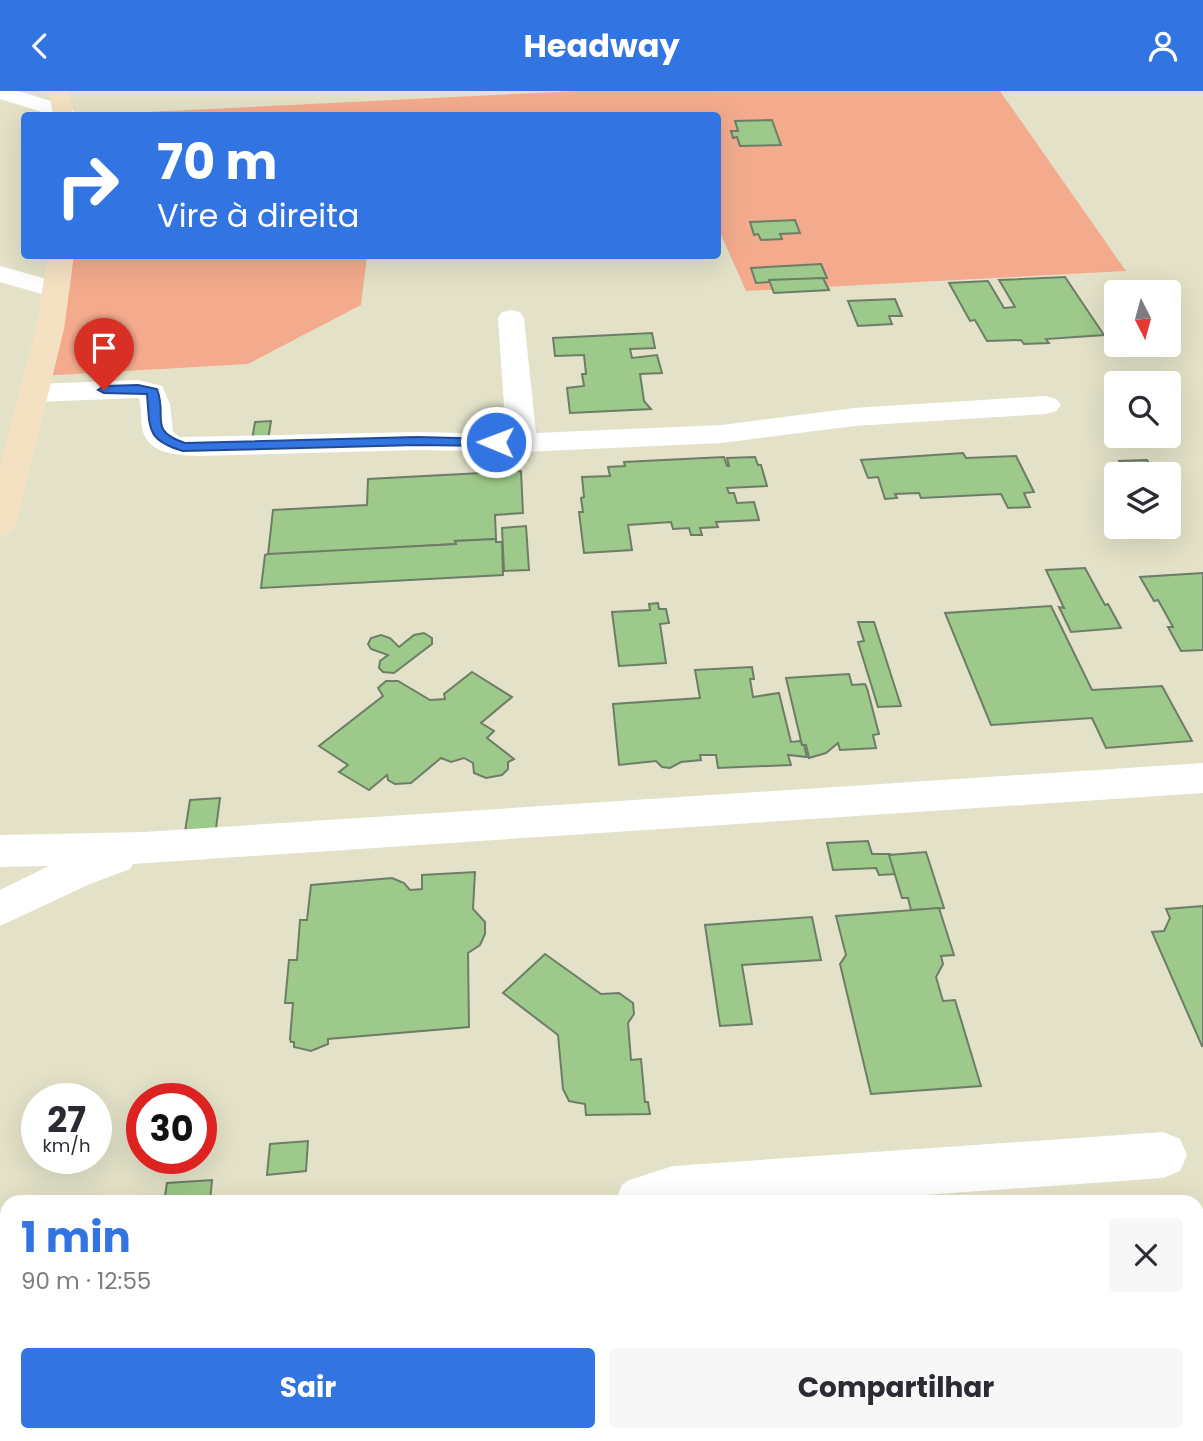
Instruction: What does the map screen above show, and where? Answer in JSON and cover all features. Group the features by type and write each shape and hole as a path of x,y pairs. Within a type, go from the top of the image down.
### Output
{"street":[{"path":"0,92 61,106"},
{"path":"0,268 21,254"},
{"path":"0,526 50,329 60,259"},
{"path":"0,274 56,290"},
{"path":"511,318 522,443"},
{"path":"35,393 138,389 152,392 156,432 163,440 183,447 417,441 522,443 722,434 854,417 1046,405"},
{"path":"0,851 144,848 1203,778"},
{"path":"0,909 75,872 144,848"},
{"path":"0,880 0,898"},
{"path":"653,1195 709,1187 1163,1154"}],"shaded area":[{"path":"577,91 1000,91 1126,271 746,291 721,235 721,112 146,112"},
{"path":"50,259 367,259 361,305 248,364 39,376"}],"building":[{"path":"772,120 781,145 740,146 737,137 733,138 731,131 738,131 735,121"},
{"path":"795,220 800,233 780,234 782,239 761,240 758,234 754,235 750,222"},
{"path":"821,264 827,278 756,283 751,268"},
{"path":"1065,277 1104,335 1046,339 1049,343 987,341 975,320 970,321 949,283 988,281 1004,308 1015,307 999,280"},
{"path":"823,278 829,290 774,293 769,280"},
{"path":"895,299 902,316 889,316 892,324 858,326 848,301"},
{"path":"652,333 655,348 630,349 632,358 657,355 662,373 640,374 644,401 651,409 570,413 567,388 584,386 584,355 555,356 553,338"},
{"path":"271,421 268,440 252,440 255,422"},
{"path":"963,453 966,458 1016,456 1034,492 1024,493 1030,507 1008,508 1001,494 921,498 919,493 895,494 897,498 885,499 878,477 868,478 861,460"},
{"path":"724,457 727,466 727,458 755,457 758,465 761,465 767,486 727,488 729,493 734,493 737,503 754,502 759,520 716,522 718,527 700,528 702,535 691,535 689,528 673,529 671,522 628,525 632,550 584,553 579,512 583,512 582,477 610,476 608,467 625,466 624,462"},
{"path":"1147,460 1148,462 1120,462"},
{"path":"521,471 523,513 495,515 496,539 455,541 456,544 268,555 273,510 367,505 368,479"},
{"path":"526,526 529,570 504,571 502,528"},
{"path":"496,539 496,542 502,542 503,575 261,588 265,555 268,554 456,544 455,541"},
{"path":"1085,568 1121,628 1071,632 1059,607 1064,608 1046,570"},
{"path":"1203,573 1203,650 1181,651 1168,627 1173,627 1158,600 1154,601 1140,577"},
{"path":"658,603 659,609 666,609 669,623 660,624 666,663 619,666 612,612 650,610 649,604"},
{"path":"1051,606 1092,690 1162,686 1192,741 1106,748 1092,718 991,725 945,613"},
{"path":"858,622 874,622 901,706 878,707 858,642 864,641"},
{"path":"424,633 432,638 432,644 394,673 383,672 379,668 380,661 388,655 371,649 368,644 371,638 381,635 390,638 399,647 414,635"},
{"path":"752,667 754,679 750,679 753,697 779,693 791,742 800,741 807,757 788,755 791,765 718,768 716,755 700,755 701,760 681,762 670,768 662,767 656,761 619,765 613,704 700,698 695,670"},
{"path":"472,672 512,697 481,723 494,731 487,738 514,759 508,762 508,769 502,775 486,778 474,773 473,763 464,758 451,762 441,758 411,783 395,784 388,780 387,775 369,790 339,772 348,765 319,746 383,696 378,688 386,681 398,681 430,700 445,699 444,694"},
{"path":"849,674 852,685 865,684 867,688 879,734 873,735 876,748 840,750 838,743 826,753 809,758 806,745 802,745 786,678"},
{"path":"220,798 215,836 184,838 190,800"},
{"path":"868,841 872,854 890,854 895,874 879,875 876,868 833,870 827,843"},
{"path":"926,852 944,908 911,910 908,898 902,898 889,855"},
{"path":"475,872 473,909 485,922 485,934 480,945 468,953 469,1027 328,1039 328,1044 311,1051 294,1047 294,1042 290,1039 293,1003 285,1003 289,960 297,960 300,920 307,920 311,885 392,878 404,883 410,890 422,889 422,875"},
{"path":"1203,906 1202,1046 1152,932 1164,931 1170,918 1166,909"},
{"path":"939,908 954,955 941,956 943,964 936,977 943,1001 955,1000 981,1086 871,1094 840,964 846,955 836,916"},
{"path":"812,917 821,960 742,965 752,1024 720,1026 705,925"},
{"path":"545,954 601,994 619,993 633,1003 634,1014 628,1023 631,1060 641,1059 645,1102 648,1102 650,1114 586,1115 585,1104 569,1101 563,1089 558,1035 503,993"},
{"path":"308,1141 306,1171 267,1175 270,1144"},
{"path":"212,1180 211,1195 165,1195 167,1183"}],"route":[{"path":"104,390 138,389 152,392 155,395 156,432 163,440 183,447 417,441 496,442"}]}
